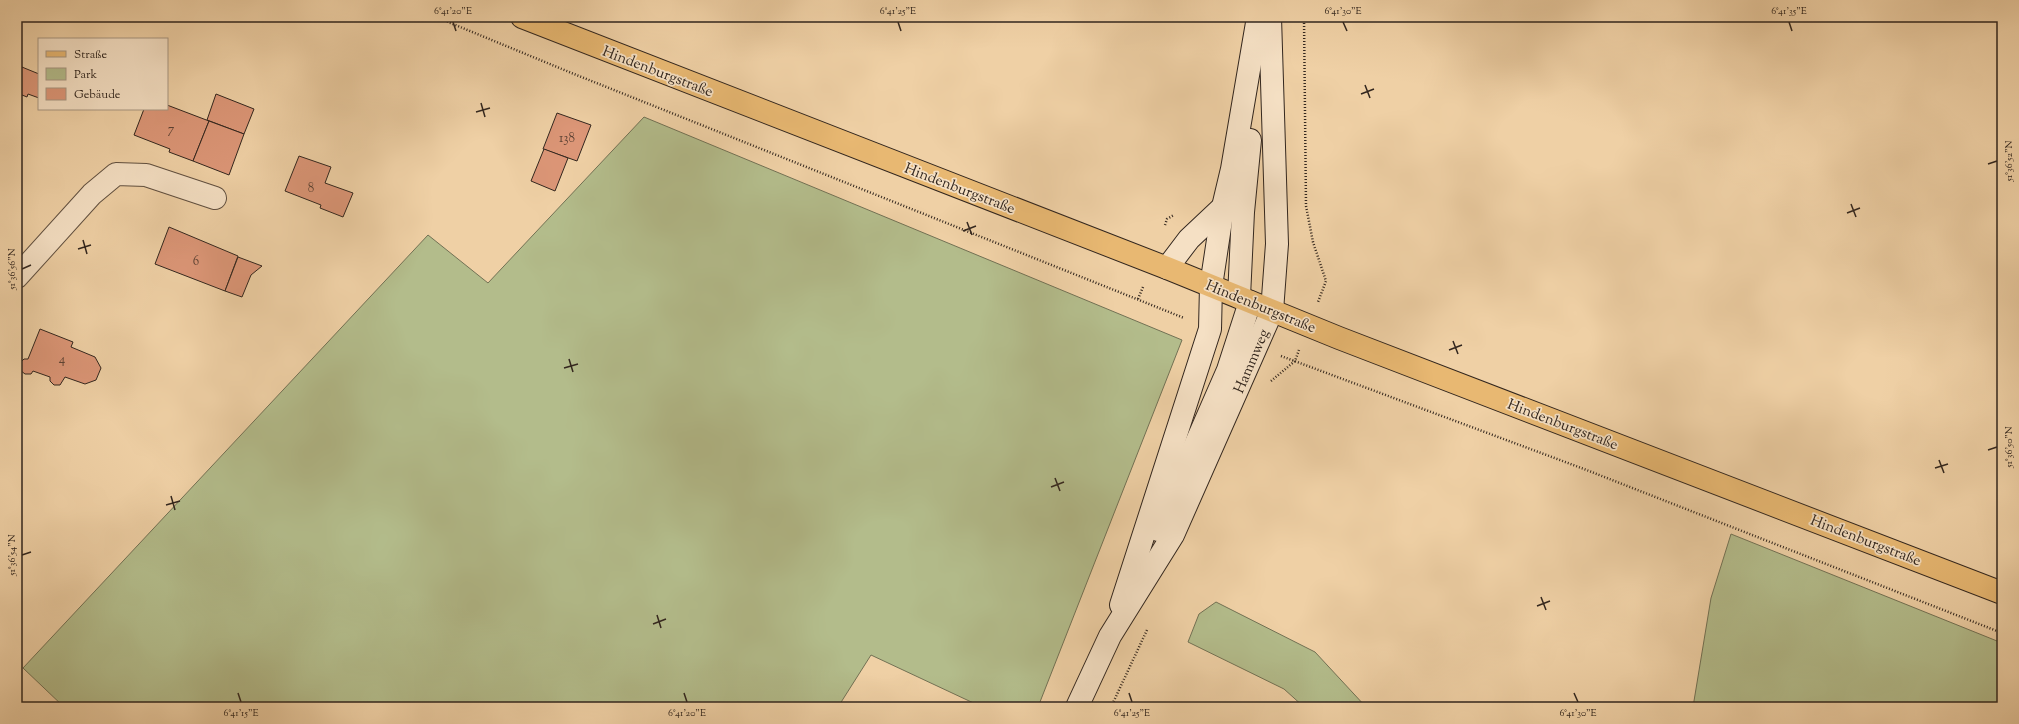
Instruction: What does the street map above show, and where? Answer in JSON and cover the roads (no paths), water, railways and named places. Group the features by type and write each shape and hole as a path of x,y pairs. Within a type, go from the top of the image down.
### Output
{"main road":[{"name":"Hindenburgstraße","path":"522,17 1160,265 1309,326 2002,593"},
{"name":"Hammweg","path":"1113,633 1210,329 1211,286 1223,207 1232,169 1258,17"},
{"name":"Hammweg","path":"1077,707 1113,633 1228,370 1245,299 1243,212 1262,17"},
{"name":"Hammweg","path":"1113,633 1173,536 1272,311 1277,244 1270,17"},
{"path":"17,277 92,194 116,174 146,175 215,198"},
{"path":"1160,265 1223,207"}]}
